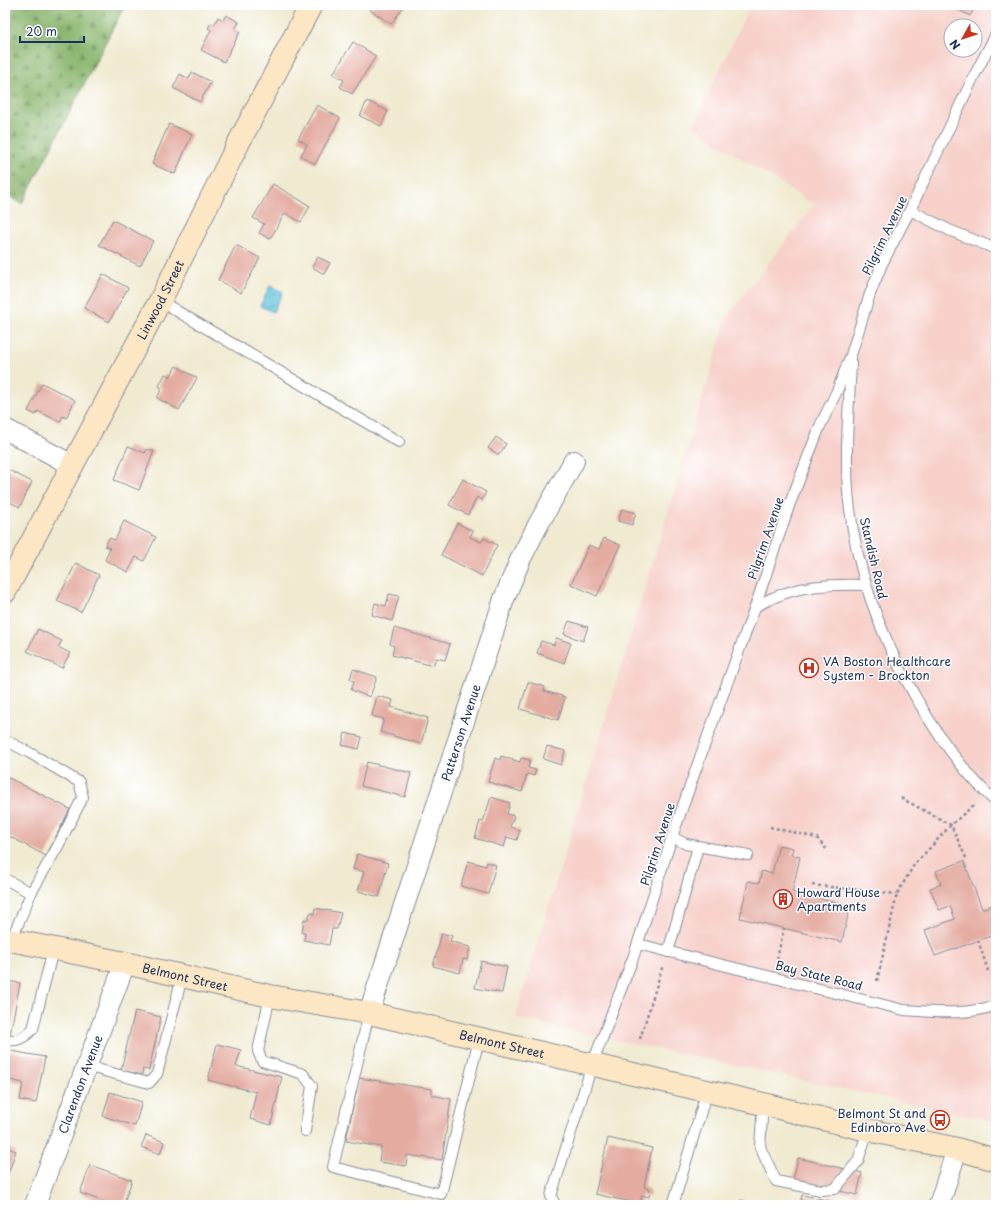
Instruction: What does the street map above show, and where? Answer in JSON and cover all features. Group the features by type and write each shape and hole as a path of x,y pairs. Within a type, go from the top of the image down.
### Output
{"main road":[{"name":"Linwood Street","path":"5,592 160,301 238,144 312,5"},
{"name":"Belmont Street","path":"8,940 125,963 270,996 369,1014 763,1104 868,1130 957,1149 996,1160"}],"street":[{"path":"5,429 72,465"},
{"name":"Patterson Avenue","path":"369,1014 504,599 528,545 574,461"},
{"name":"Clarendon Avenue","path":"35,1205 125,963"},
{"path":"939,1205 957,1149"}],"lane":[{"name":"Pilgrim Avenue","path":"555,1205 550,1196 592,1065 638,944 672,837 704,744 755,607 789,506 820,426 837,391 851,355 870,294 882,264 996,34"},
{"path":"910,210 949,230 996,249"},
{"path":"160,301 399,442"},
{"name":"Standish Road","path":"851,355 846,450 848,492 856,544 865,585 884,637 907,683 928,718 958,761 996,802"},
{"path":"755,607 770,598 802,588 835,585 865,585"},
{"path":"5,740 80,782 83,797 58,846 31,893 8,940"},
{"path":"672,837 686,844 698,847 748,855"},
{"path":"668,952 698,847"},
{"path":"5,879 31,893"},
{"name":"Bay State Road","path":"638,944 904,1010 949,1012 971,1011 996,1004"},
{"path":"5,1039 11,1041 25,1037 33,1028 53,950"},
{"path":"86,1066 149,1083 157,1074 182,977"},
{"path":"270,996 258,1051 262,1061 303,1074 312,1086 305,1131"},
{"path":"369,1014 333,1167 441,1194 479,1039"},
{"path":"673,1205 707,1091"},
{"path":"763,1104 760,1147 776,1181 821,1190 836,1189 858,1161 868,1130"}],"path":[{"path":"900,798 951,825 967,860"},
{"path":"877,981 897,894 914,865 951,825 979,800"},
{"path":"770,827 817,838 826,849"},
{"path":"812,885 897,894"},
{"path":"777,959 784,928"},
{"path":"978,940 988,971"},
{"path":"640,1039 668,952"}],"shaded area":[{"name":"VA Boston Healthcare System - Brockton","path":"750,5 996,5 996,1122 515,1018 727,317 814,205 693,127"}],"green space":[{"path":"5,5 125,5 22,204 5,194"}],"water":[{"path":"270,286 283,292 273,312 260,306"}],"building":[{"path":"374,5 405,5 391,24 370,10"},
{"path":"951,5 976,5 970,16"},
{"path":"226,15 239,22 235,29 240,32 224,62 201,50 211,30 208,28 211,23 214,25 218,17 223,20"},
{"path":"353,42 376,56 352,94 340,87 344,80 333,74"},
{"path":"192,72 211,82 200,102 173,88 180,74 189,79"},
{"path":"367,101 388,111 381,126 360,116"},
{"path":"317,105 340,118 315,164 301,156 307,144 298,139"},
{"path":"169,124 192,134 175,174 152,164"},
{"path":"273,184 310,206 301,222 285,213 270,239 259,233 264,224 253,218"},
{"path":"113,220 153,241 140,266 99,245"},
{"path":"236,245 260,258 241,293 218,280"},
{"path":"318,257 330,263 324,274 312,267"},
{"path":"103,274 128,288 109,322 84,308"},
{"path":"176,366 197,378 179,410 157,398 162,388 159,386 165,374 170,377"},
{"path":"42,383 75,400 66,418 63,416 60,422 38,411 36,415 28,411"},
{"path":"496,437 506,444 499,455 488,448"},
{"path":"128,446 145,453 147,449 154,451 139,490 114,480"},
{"path":"5,468 32,482 20,507 5,500"},
{"path":"463,479 486,492 482,500 477,497 468,515 449,505"},
{"path":"622,509 636,513 632,525 618,521"},
{"path":"124,521 156,537 144,561 136,557 128,572 105,560 110,548 105,546 109,538 115,540"},
{"path":"457,523 473,531 470,537 481,542 484,538 497,545 482,576 441,555"},
{"path":"604,538 620,545 597,596 571,584 589,545 599,549"},
{"path":"76,563 99,575 81,612 57,601"},
{"path":"389,594 399,596 392,621 372,615 375,603 386,606"},
{"path":"569,621 588,627 583,641 564,634"},
{"path":"394,628 450,644 445,660 436,658 433,666 392,655 394,646 390,644"},
{"path":"38,629 62,641 58,647 70,653 62,668 27,651"},
{"path":"556,638 571,643 564,663 537,653 541,641 554,645"},
{"path":"353,669 377,677 370,697 351,690 354,681 350,679"},
{"path":"528,682 545,687 544,691 565,697 558,720 520,709"},
{"path":"377,696 393,700 391,707 428,718 421,744 380,732 384,719 372,716"},
{"path":"345,733 362,737 359,749 342,745"},
{"path":"547,746 565,751 561,765 543,759"},
{"path":"501,756 520,762 521,758 530,760 528,768 536,770 534,776 527,774 522,792 488,782 495,758 500,760"},
{"path":"367,762 411,773 405,797 361,786"},
{"path":"5,776 70,809 46,856 5,834"},
{"path":"491,797 510,803 507,814 514,816 510,827 520,830 517,840 507,837 504,847 475,838 480,821 483,822"},
{"name":"Howard House Apartments","path":"779,845 793,848 791,855 800,857 792,892 850,906 842,942 740,918 748,881 759,883 762,871 772,874"},
{"path":"357,854 388,863 379,897 358,891 364,872 353,869"},
{"path":"468,861 486,866 487,862 496,865 488,894 461,886"},
{"path":"964,861 982,909 996,904 996,934 935,956 925,930 955,919 950,906 939,910 930,888 941,884 936,871"},
{"path":"315,908 341,913 337,929 332,929 329,945 304,940 305,933 302,933 304,919 308,920 310,913 314,914"},
{"path":"442,933 452,936 450,941 470,947 467,960 463,959 460,973 433,966"},
{"path":"481,961 507,967 502,993 475,988"},
{"path":"5,981 20,983 10,1035 5,1034"},
{"path":"135,1011 161,1017 149,1070 143,1069 142,1075 121,1070"},
{"path":"217,1044 241,1050 236,1066 282,1077 271,1125 250,1119 256,1092 208,1080"},
{"path":"5,1050 45,1057 36,1103 20,1100 23,1083 5,1079"},
{"path":"359,1078 432,1089 432,1095 451,1099 442,1160 407,1155 406,1166 379,1162 381,1147 346,1141"},
{"path":"110,1092 142,1102 135,1126 103,1116"},
{"path":"146,1135 164,1142 160,1154 141,1147"},
{"path":"608,1138 652,1148 644,1187 650,1189 649,1197 642,1195 640,1204 595,1194"},
{"path":"5,1147 16,1151 8,1174 5,1173"},
{"path":"798,1158 862,1173 857,1195 793,1180"},
{"path":"90,1165 132,1180 123,1205 113,1205 80,1193"},
{"path":"802,1195 846,1204 846,1205 800,1205"},
{"path":"740,1200 759,1204 739,1205"}],"place":[{"name":"VA Boston Healthcare System - Brockton","path":"809,668"},
{"name":"Howard House Apartments","path":"783,899"},
{"name":"Belmont St and Edinboro Ave","path":"940,1120"}]}
